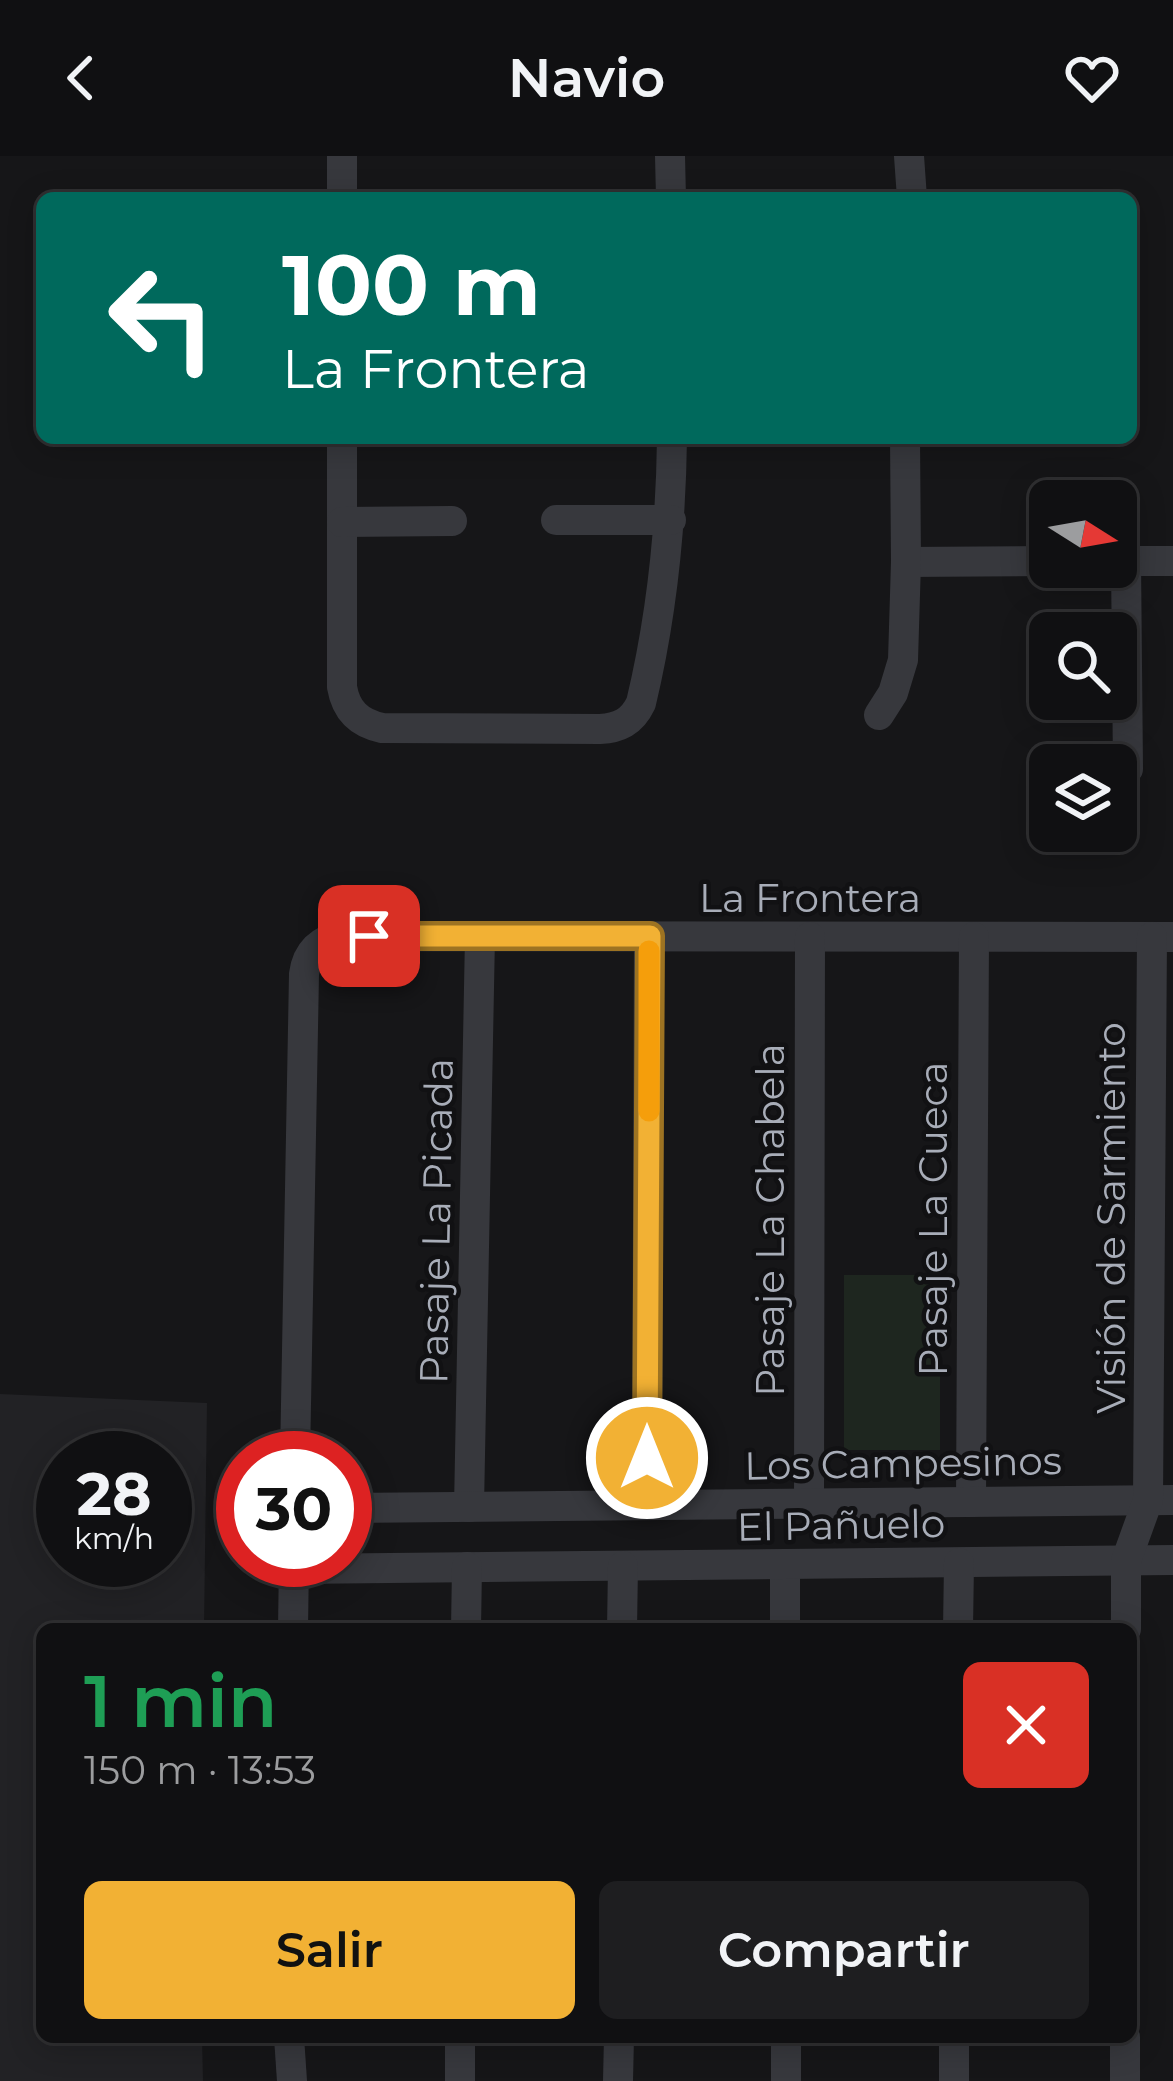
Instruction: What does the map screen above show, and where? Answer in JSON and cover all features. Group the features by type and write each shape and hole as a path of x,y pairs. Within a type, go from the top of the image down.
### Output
{"street":[{"path":"342,156 342,192"},
{"path":"670,156 671,192"},
{"path":"910,156 912,192"},
{"path":"342,444 342,687 347,707 362,722 382,728 600,729 631,719 641,703 671,520 672,444"},
{"path":"879,715 893,693 903,660 905,444"},
{"path":"556,520 671,520"},
{"path":"342,522 452,521"},
{"path":"906,562 1029,561"},
{"path":"1137,561 1173,561"},
{"path":"1122,588 1127,744"},
{"name":"Pasaje La Picada","path":"469,1507 480,936"},
{"path":"646,1505 650,936"},
{"name":"La Frontera","path":"296,1431 305,963 317,946 332,937 1162,938"},
{"name":"Pasaje La Chabela","path":"808,1503 810,937"},
{"name":"Pasaje La Cueca","path":"970,1502 974,937"},
{"name":"Visión de Sarmiento","path":"1161,1500 1162,938"},
{"path":"1126,1623 1126,1561 1161,1500"},
{"name":"Los Campesinos","path":"372,1508 1161,1500"},
{"name":"El Pañuelo","path":"372,1565 1173,1561"},
{"path":"958,1623 959,1563"},
{"path":"785,1564 785,1623"},
{"path":"622,1566 622,1623"},
{"path":"466,1567 466,1623"},
{"path":"293,1623 294,1587"},
{"path":"289,2043 292,2081"},
{"path":"460,2043 460,2081"},
{"path":"618,2081 619,2043"},
{"path":"786,2043 786,2081"},
{"path":"954,2043 954,2081"},
{"path":"1125,2043 1125,2081"}],"shaded area":[{"path":"844,1275 940,1275 940,1450 844,1450"},
{"path":"0,1394 207,1403 204,1623 36,1623 36,2043 202,2043 203,2081 0,2081"}],"slow traffic":[{"path":"649,951 649,1111"}],"route":[{"path":"369,936 650,936 647,1458"}]}
